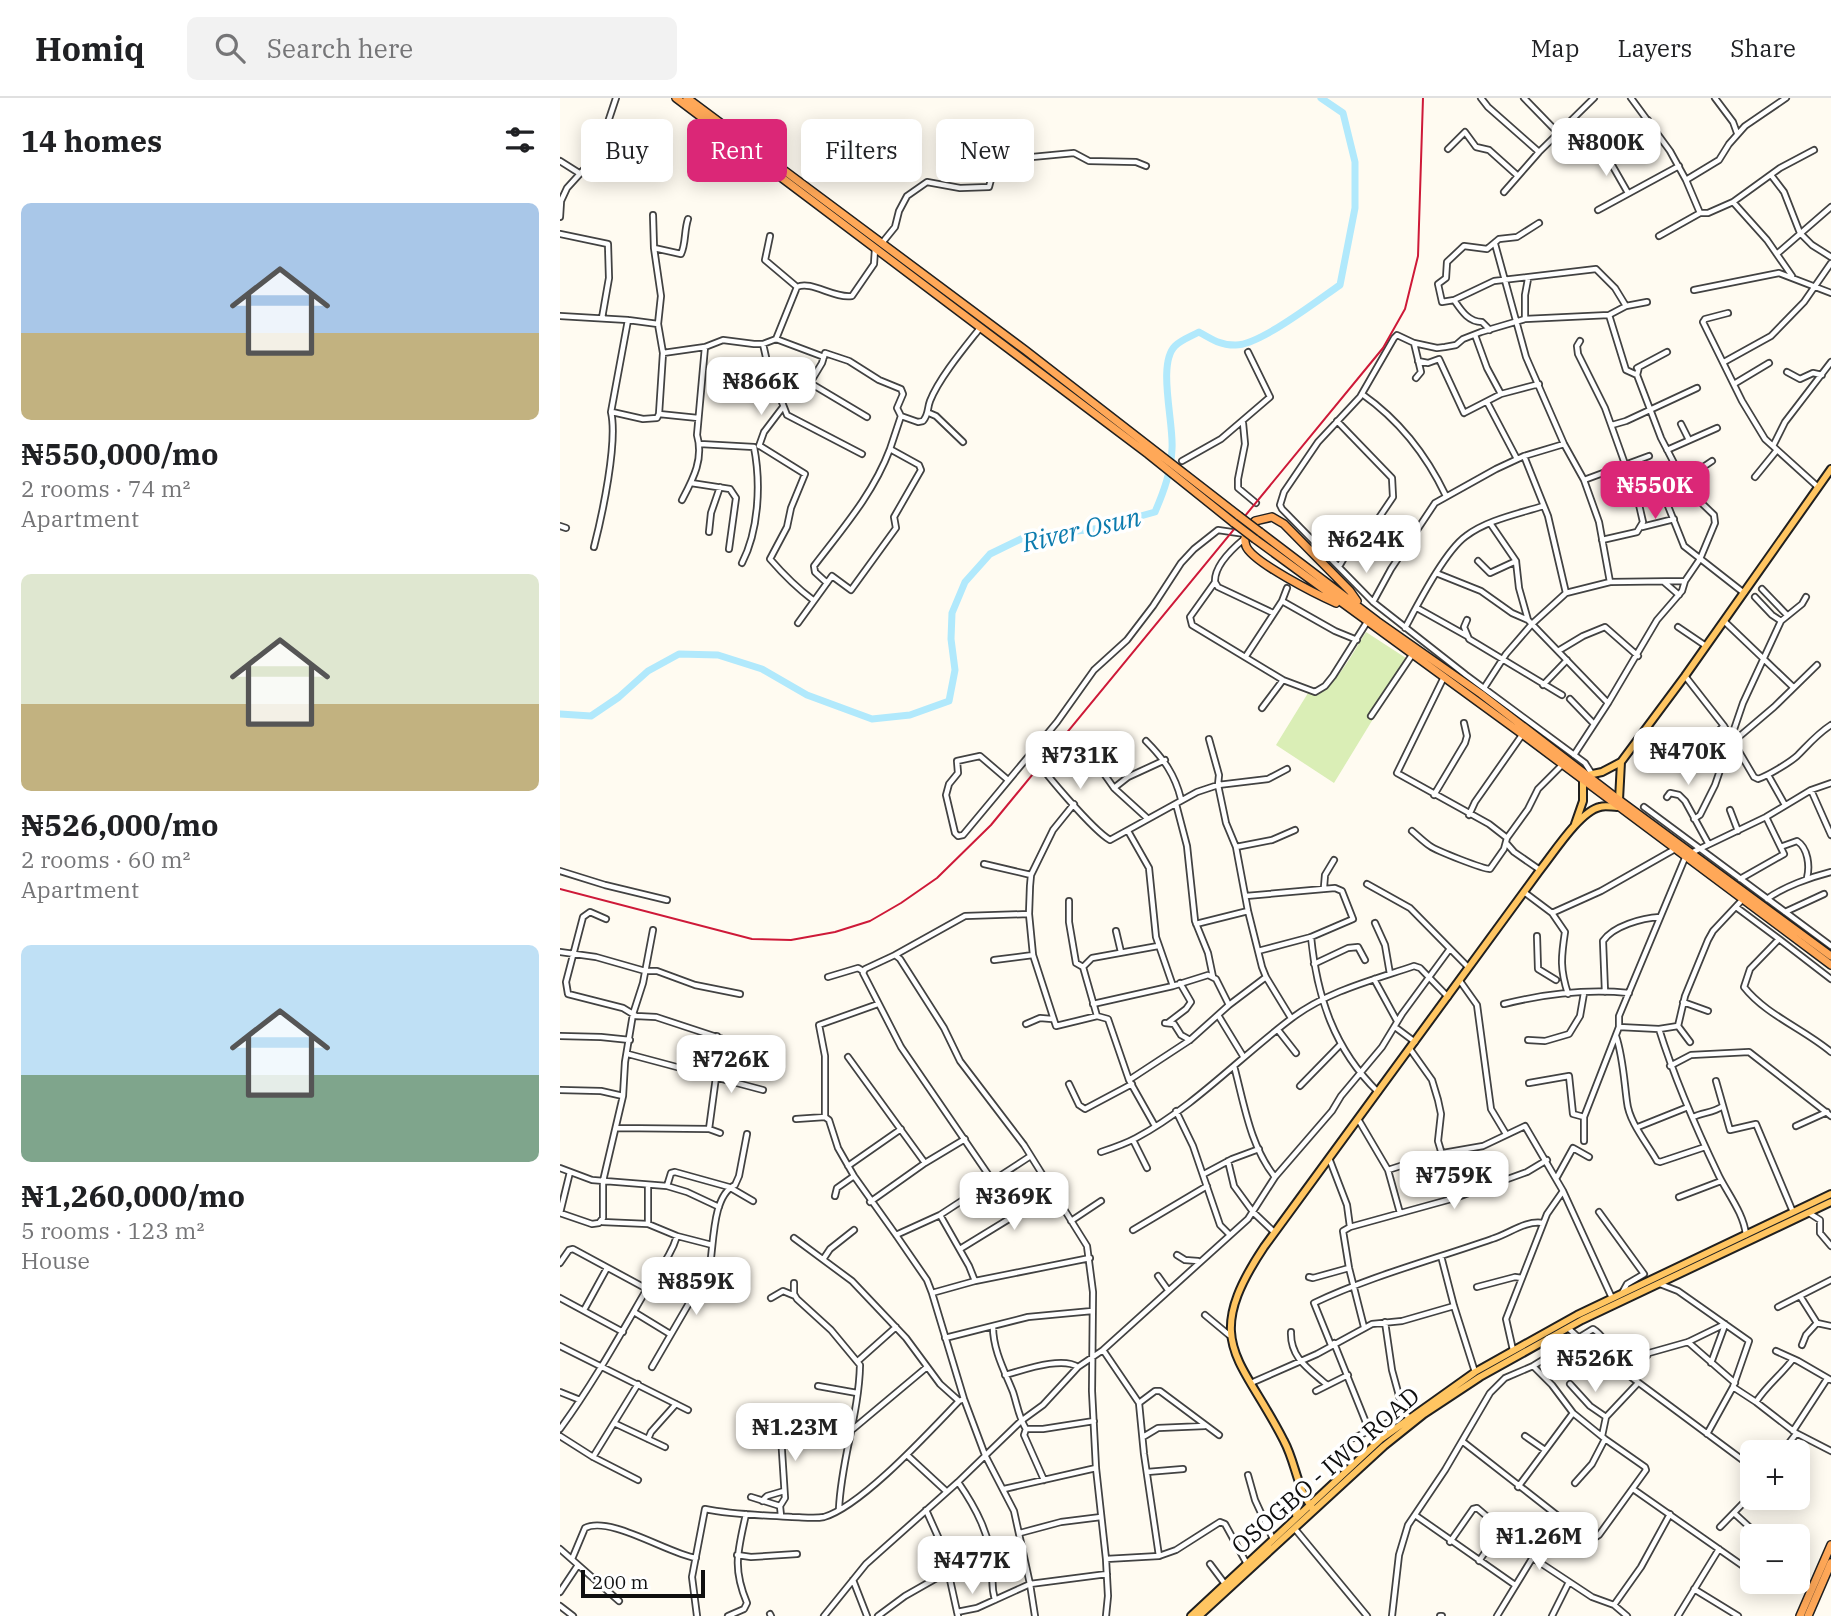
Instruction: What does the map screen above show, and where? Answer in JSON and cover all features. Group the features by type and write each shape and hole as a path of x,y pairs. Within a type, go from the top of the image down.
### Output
{"highway":[{"path":"676,98 1025,350 1149,451"},
{"path":"687,98 981,327 1190,482 1350,609 1563,765 1588,777"},
{"path":"1350,609 1252,555 1245,545 1245,537 1255,520 1272,517 1284,524 1350,591 1361,608"},
{"path":"1257,535 1481,694 1675,849 1692,853 1743,899 1829,959"},
{"path":"1618,803 1774,909 1829,959"},
{"path":"1800,1616 1831,1545"},
{"path":"1808,1616 1831,1563"}],"main road":[{"path":"1575,826 1588,777 1621,762 1831,469"},
{"path":"1311,1507 1301,1489 1292,1456 1238,1363 1229,1335 1234,1305 1240,1289 1274,1233 1539,870 1575,826 1595,808 1618,803 1621,762"},
{"name":"OSOGBO - IWO ROAD","path":"1311,1507 1413,1422 1513,1350 1612,1298 1831,1194"},
{"name":"OSOGBO - IWO ROAD","path":"1199,1616 1407,1416 1475,1371 1489,1367 1831,1202"},
{"path":"1293,1525 1299,1509 1301,1489"},
{"name":"OSOGBO - IWO ROAD","path":"1191,1616 1273,1539 1293,1525"}],"street":[{"path":"560,218 561,201 572,180 597,155 616,98"},
{"path":"1482,98 1488,107 1539,152"},
{"path":"1524,98 1559,134"},
{"path":"1504,192 1539,152 1594,98"},
{"path":"1631,98 1679,166 1700,213"},
{"path":"1715,98 1733,121 1737,134"},
{"path":"1686,180 1723,157 1737,134 1786,98"},
{"path":"1628,193 1604,151 1648,120"},
{"path":"1448,149 1465,132 1476,147 1489,149 1518,176"},
{"path":"1659,236 1700,213 1733,202 1771,175 1814,150"},
{"path":"797,287 807,285 827,293 852,296 874,264 878,246 895,227 907,196 926,182 960,188 989,187 999,159 1009,154 1032,157 1074,153 1089,161 1136,162 1146,166"},
{"path":"560,161 579,173"},
{"path":"1598,210 1679,166"},
{"path":"1771,175 1784,192 1800,233 1831,257"},
{"path":"1733,202 1778,253 1792,277"},
{"path":"1778,253 1831,207"},
{"path":"611,412 643,419 657,418 660,414 663,353 657,324 661,296 654,248 653,215"},
{"path":"654,248 681,254 685,247 683,240 688,219"},
{"path":"1539,223 1517,237 1501,238 1495,244 1482,249 1464,246 1447,262 1446,278 1438,284 1442,302 1454,300 1494,281 1596,269 1615,288 1626,306"},
{"path":"560,234 608,244 609,278 603,318"},
{"path":"770,236 765,260 797,287"},
{"path":"1495,244 1526,357 1564,444 1584,480 1599,522 1610,582"},
{"path":"1724,362 1771,336 1796,312 1831,263"},
{"path":"1694,290 1775,273 1831,293"},
{"path":"1525,319 1528,278"},
{"path":"776,339 797,287"},
{"path":"1454,300 1463,314 1476,322 1482,322 1490,330"},
{"path":"1588,777 1588,766 1373,602 1282,509 1281,499 1318,442 1362,394 1398,335 1414,343 1437,348 1446,347 1481,331 1525,319 1609,315 1626,306 1647,302"},
{"path":"1728,313 1705,319 1703,322 1734,383 1757,426 1775,448 1818,487"},
{"path":"1609,315 1626,370 1637,374"},
{"path":"560,316 657,324"},
{"path":"594,547 608,478 613,426 611,412 628,320"},
{"path":"1481,331 1482,322"},
{"path":"867,416 810,383 825,353 840,357 878,380 901,389 903,394 897,408 901,416 918,422 923,421 929,413 930,402 941,382 958,355 981,327"},
{"path":"1475,335 1487,368 1501,394"},
{"path":"663,353 705,347 723,340 763,344 776,339 824,358"},
{"path":"1580,341 1577,349 1581,363 1612,425 1637,493 1642,527"},
{"path":"1414,343 1421,372 1416,378"},
{"path":"763,344 787,415 862,454"},
{"path":"682,500 697,471 700,443 697,435 698,418 705,347"},
{"path":"1182,461 1221,439 1270,397 1248,352"},
{"path":"1630,372 1667,352"},
{"path":"1417,361 1428,363 1439,359 1464,413 1501,394 1539,384"},
{"path":"1755,477 1775,448 1785,422 1831,362"},
{"path":"1734,383 1769,363"},
{"path":"1574,755 1638,656 1657,620 1679,595 1700,559 1715,517 1691,494 1667,450 1637,374 1639,367"},
{"path":"1787,372 1800,379 1813,373 1822,375"},
{"path":"736,386 774,383"},
{"path":"1612,425 1697,388"},
{"path":"1362,394 1417,446 1446,496"},
{"path":"1487,402 1517,459"},
{"path":"742,563 748,551 757,497 757,447 764,432 771,426 783,406"},
{"path":"929,413 936,416 963,442"},
{"path":"660,414 698,418"},
{"path":"827,583 815,572 814,566 836,534 847,526 863,504 890,449 901,416"},
{"path":"1337,421 1392,478 1393,497 1365,534 1355,539 1339,565"},
{"path":"1242,422 1245,444 1238,488 1256,503"},
{"path":"1681,424 1689,440"},
{"path":"1667,450 1717,428"},
{"path":"700,443 723,447 757,447 805,474 791,508 787,527 770,559 792,584 813,601"},
{"path":"1373,602 1429,509 1446,496 1517,459 1564,444"},
{"path":"798,623 832,576 851,590 896,528 894,517 921,470 919,465 890,449"},
{"path":"1524,456 1548,516 1566,593"},
{"path":"1584,480 1649,456"},
{"path":"1684,480 1712,461"},
{"path":"691,483 730,489 736,498 729,549"},
{"path":"709,532 720,487"},
{"path":"1637,493 1664,496 1685,546 1744,593"},
{"path":"1405,628 1436,573 1464,537 1490,523 1543,506"},
{"path":"1602,540 1637,532 1642,527 1674,519"},
{"path":"1349,523 1398,558"},
{"path":"1490,523 1516,561 1519,588 1530,622"},
{"path":"1284,524 1302,529"},
{"path":"1008,780 984,757 957,761 958,773 949,784 946,795 958,836 964,835 1076,699 1094,670 1126,640 1194,549 1218,530 1245,537 1217,570 1215,582 1190,617 1192,625 1283,680 1310,692 1320,690 1333,676 1368,621"},
{"path":"1478,561 1490,573 1516,561"},
{"path":"1436,573 1481,591 1530,622 1608,703"},
{"path":"1484,688 1530,622 1566,593 1610,582 1685,581"},
{"path":"1215,582 1218,587 1273,613"},
{"path":"1664,582 1679,595"},
{"path":"1246,656 1282,601 1287,588"},
{"path":"1762,589 1787,615"},
{"path":"1755,597 1772,615 1782,621"},
{"path":"1694,819 1700,815 1715,785 1752,681 1782,621 1807,597"},
{"path":"1282,601 1335,631 1357,640"},
{"path":"1416,608 1483,645 1503,661 1562,695"},
{"path":"1467,620 1464,627 1467,636"},
{"path":"1724,621 1793,687"},
{"path":"1678,626 1706,646"},
{"path":"1558,651 1605,627 1638,656"},
{"path":"1371,716 1413,654"},
{"path":"1543,684 1567,660"},
{"path":"1732,739 1774,707 1817,665"},
{"path":"1685,676 1724,726 1754,777 1758,779 1797,755 1804,746 1831,725"},
{"path":"1444,677 1397,771 1398,774 1495,828 1507,845 1539,870"},
{"path":"1262,708 1283,680"},
{"path":"1570,699 1594,724"},
{"path":"1434,794 1465,743 1467,736 1464,723"},
{"path":"1694,752 1724,726"},
{"path":"1469,815 1522,734"},
{"path":"1209,739 1219,775 1217,785 1226,823 1236,847 1258,951 1266,977 1291,1018"},
{"path":"1146,741 1165,760 1181,799"},
{"path":"1088,751 1114,788 1147,818"},
{"path":"1032,752 1044,770 1107,840 1113,840 1181,799 1217,785 1259,782 1287,769"},
{"path":"1114,788 1128,777 1165,760"},
{"path":"1412,831 1433,848 1480,869 1490,869 1507,845 1538,789 1563,765"},
{"path":"1768,775 1785,805"},
{"path":"1584,1141 1584,1117 1619,1027 1619,1016 1660,918 1692,853 1766,817 1811,790 1831,783"},
{"path":"1811,790 1831,835"},
{"path":"1667,797 1670,793 1682,797 1708,843"},
{"path":"1074,804 1053,830 1031,876 1029,914 1033,955 1052,1019 1058,1026 1097,1016 1105,1017 1109,1021 1130,1082 1155,1126"},
{"path":"1176,804 1187,846 1196,924 1208,953 1213,976 1229,1005"},
{"path":"1644,807 1692,853 1740,879 1767,899 1774,909 1785,912 1831,946"},
{"path":"1730,810 1738,831"},
{"path":"1740,879 1782,857 1784,853 1783,846 1766,817"},
{"path":"1236,847 1272,840 1295,830"},
{"path":"1128,831 1149,868 1158,946 1173,986"},
{"path":"1783,846 1797,841 1801,843 1809,867 1807,879"},
{"path":"1552,913 1601,891 1675,849"},
{"path":"1324,887 1325,875 1334,860"},
{"path":"984,864 1031,876"},
{"path":"560,871 667,900"},
{"path":"1767,899 1807,879 1831,872"},
{"path":"1367,884 1410,908 1469,968"},
{"path":"1246,896 1324,887 1341,890 1353,919 1311,937 1258,951"},
{"path":"1524,891 1552,913 1564,932 1561,973 1568,994"},
{"path":"1785,912 1824,894"},
{"path":"1690,1042 1678,1026 1683,1002 1708,940 1743,899"},
{"path":"1069,901 1069,922 1076,963 1083,967 1097,1016"},
{"path":"1736,907 1831,979"},
{"path":"1196,924 1248,911"},
{"path":"606,919 594,912 586,913 583,917 566,982 568,994 623,1008 636,1016 648,1015 744,1046"},
{"path":"863,971 965,916 1029,914"},
{"path":"1605,992 1603,941 1608,934 1646,918 1660,918"},
{"path":"1375,923 1385,945 1390,974"},
{"path":"601,1222 603,1181 623,1096 633,1014 653,930"},
{"path":"1116,931 1121,952"},
{"path":"1537,936 1538,967 1544,974 1556,980"},
{"path":"1311,937 1314,964 1323,999 1340,1045 1359,1074 1378,1092"},
{"path":"1779,939 1750,969 1744,987 1787,1022 1831,1052"},
{"path":"1083,967 1092,958 1158,946"},
{"path":"1314,964 1348,948 1358,947 1361,948 1364,960"},
{"path":"824,1616 866,1564 958,1482 1021,1421 1037,1410 1078,1367 1103,1350 1253,1212 1275,1177 1382,1047 1449,950"},
{"path":"560,952 596,957 645,971 657,971 695,985 740,994"},
{"path":"994,960 1033,955"},
{"path":"895,956 900,959 944,1028 960,1061 1024,1145 1029,1157 1087,1246 1093,1292 1091,1359 1096,1468 1107,1574 1106,1616"},
{"path":"1101,1152 1133,1140 1177,1111 1291,1018 1323,999 1414,966 1420,968 1448,997"},
{"path":"828,976 858,968 863,971 901,1047 992,1180"},
{"path":"1544,974 1561,973"},
{"path":"1553,995 1556,980 1561,973"},
{"path":"1093,1003 1213,976"},
{"path":"1069,1084 1079,1105 1085,1109 1130,1082 1190,1040 1266,977"},
{"path":"1374,979 1396,1024 1415,1042"},
{"path":"1460,981 1477,1005 1490,1109 1506,1135"},
{"path":"1181,983 1191,1002 1186,1009 1167,1022 1176,1026 1181,1035 1190,1040"},
{"path":"1528,1040 1545,1041 1569,1034 1580,1016 1584,993"},
{"path":"1504,1004 1553,995 1629,993"},
{"path":"1683,1002 1708,1012"},
{"path":"825,1117 825,1056 819,1025 878,1004"},
{"path":"1219,1015 1243,1056"},
{"path":"1027,1024 1040,1018 1052,1019"},
{"path":"1619,1027 1659,1029 1678,1026"},
{"path":"1659,1029 1670,1066 1705,1147 1742,1220 1746,1235"},
{"path":"1278,1030 1296,1053"},
{"path":"1616,1035 1627,1103 1638,1128 1659,1162 1705,1147"},
{"path":"560,1036 630,1040"},
{"path":"708,1074 717,1036"},
{"path":"1300,1086 1340,1045"},
{"path":"1410,1049 1432,1080 1441,1114 1438,1140 1455,1198"},
{"path":"1670,1066 1690,1055 1749,1052 1829,1114"},
{"path":"628,1054 763,1090"},
{"path":"848,1057 925,1163"},
{"path":"1234,1066 1259,1149 1275,1177"},
{"path":"1529,1083 1569,1076 1573,1114 1584,1117"},
{"path":"709,1129 716,1077"},
{"path":"1716,1081 1730,1130 1756,1124 1793,1212"},
{"path":"560,1090 601,1091 623,1096"},
{"path":"1693,1117 1714,1112 1723,1106"},
{"path":"1638,1128 1688,1107"},
{"path":"1177,1111 1204,1174 1220,1225 1230,1235"},
{"path":"1796,1126 1829,1114"},
{"path":"1357,1118 1388,1170 1400,1213"},
{"path":"796,1119 829,1119 838,1148 853,1176 927,1280 933,1293 961,1400 985,1455 1004,1489 1020,1533 1035,1616"},
{"path":"1443,1153 1483,1146 1525,1126 1563,1191 1612,1298"},
{"path":"616,1128 709,1129 720,1133"},
{"path":"848,1166 901,1129"},
{"path":"652,1367 699,1286 705,1284 709,1274 719,1207 729,1187 735,1185 739,1176 747,1135"},
{"path":"870,1202 925,1163 965,1139"},
{"path":"1133,1140 1147,1168"},
{"path":"1556,1178 1573,1148 1589,1157"},
{"path":"1204,1174 1259,1149"},
{"path":"896,1235 940,1215 1029,1157"},
{"path":"1329,1157 1347,1205 1350,1227"},
{"path":"1388,1170 1419,1160"},
{"path":"1364,1326 1342,1233 1350,1227 1455,1198 1527,1172 1547,1160"},
{"path":"1228,1161 1234,1186 1253,1212 1274,1233"},
{"path":"560,1168 592,1180 667,1186 719,1207"},
{"path":"569,1172 560,1213 592,1224 648,1224 677,1236 712,1245"},
{"path":"667,1186 671,1173 675,1172 729,1187 753,1201"},
{"path":"835,1196 837,1188 853,1176"},
{"path":"1679,1197 1721,1181"},
{"path":"648,1186 648,1224"},
{"path":"1133,1230 1207,1186"},
{"path":"1513,1350 1506,1319 1543,1223 1553,1203 1563,1191"},
{"path":"960,1250 1053,1192"},
{"path":"1071,1221 1101,1201"},
{"path":"1599,1212 1644,1274 1627,1284 1621,1294"},
{"path":"1809,1213 1820,1220 1820,1233 1831,1246"},
{"path":"940,1215 975,1281"},
{"path":"1369,1430 1348,1375 1314,1303 1354,1284 1496,1238 1527,1224 1543,1223"},
{"path":"824,1258 854,1230"},
{"path":"560,1429 623,1332 663,1262 672,1254 677,1236"},
{"path":"794,1238 852,1281 896,1328 940,1384 961,1400"},
{"path":"560,1263 571,1249 646,1289"},
{"path":"1177,1255 1185,1260 1199,1261"},
{"path":"1441,1256 1475,1371"},
{"path":"933,1293 975,1281 1090,1258"},
{"path":"663,1262 699,1286"},
{"path":"584,1310 607,1268"},
{"path":"1309,1277 1349,1268"},
{"path":"1158,1276 1168,1290"},
{"path":"1477,1287 1515,1277 1522,1278"},
{"path":"1778,1307 1831,1280"},
{"path":"794,1283 796,1297"},
{"path":"1659,1284 1678,1291 1749,1341 1734,1385 1706,1434"},
{"path":"771,1298 783,1291 796,1297 859,1360 858,1393 839,1510"},
{"path":"1800,1296 1816,1322 1831,1326"},
{"path":"560,1298 623,1332"},
{"path":"1251,1383 1300,1362 1364,1326 1402,1321 1454,1306"},
{"path":"945,1338 1028,1317 1092,1311"},
{"path":"634,1312 670,1334"},
{"path":"1205,1315 1229,1335"},
{"path":"1354,1438 1407,1416 1392,1370 1385,1322"},
{"path":"1802,1345 1816,1322"},
{"path":"1631,1377 1649,1353 1688,1342 1725,1324"},
{"path":"1711,1363 1725,1324"},
{"path":"993,1327 993,1336 1005,1375 1021,1421 1027,1429"},
{"path":"859,1360 896,1328"},
{"path":"1567,1328 1600,1357 1740,1458"},
{"path":"1392,1616 1399,1555 1408,1525 1446,1470 1497,1384 1595,1329 1612,1351 1632,1354"},
{"path":"1291,1332 1292,1349 1300,1362 1327,1385"},
{"path":"1688,1342 1734,1385 1795,1432 1831,1451"},
{"path":"560,1346 688,1410"},
{"path":"1103,1350 1139,1403 1159,1556"},
{"path":"1776,1351 1829,1379 1790,1440"},
{"path":"1756,1402 1793,1359"},
{"path":"1005,1375 1058,1363 1070,1362 1078,1367"},
{"path":"1462,1441 1558,1516 1598,1536 1646,1470 1644,1464 1604,1438 1573,1413 1552,1385 1533,1366"},
{"path":"853,1429 927,1367"},
{"path":"1316,1391 1348,1375"},
{"path":"1575,1483 1592,1464 1604,1438 1605,1417 1638,1383"},
{"path":"593,1457 638,1384"},
{"path":"1570,1384 1590,1406 1605,1417"},
{"path":"818,1386 858,1393"},
{"path":"1139,1403 1155,1391 1160,1391 1219,1435"},
{"path":"560,1392 580,1400"},
{"path":"696,1614 691,1585 705,1509 816,1518 839,1510 906,1455 961,1400"},
{"path":"648,1439 676,1404"},
{"path":"1518,1487 1573,1413"},
{"path":"1027,1429 1094,1421"},
{"path":"614,1423 665,1447"},
{"path":"748,1442 760,1437 781,1436 804,1423"},
{"path":"1142,1438 1158,1428 1207,1426"},
{"path":"1027,1429 1024,1435 1044,1480"},
{"path":"560,1436 638,1480"},
{"path":"780,1506 785,1498 781,1436"},
{"path":"1525,1436 1545,1450"},
{"path":"906,1455 946,1491"},
{"path":"1004,1489 1096,1468"},
{"path":"1147,1472 1183,1469"},
{"path":"1248,1475 1255,1500 1273,1539"},
{"path":"958,1482 969,1498 987,1536 993,1570 990,1582 995,1600"},
{"path":"1633,1489 1740,1564"},
{"path":"762,1501 773,1493 784,1491"},
{"path":"773,1493 780,1506 780,1516"},
{"path":"751,1497 780,1506"},
{"path":"1720,1527 1740,1507"},
{"path":"1450,1542 1473,1509 1477,1508 1498,1525 1500,1531 1479,1561"},
{"path":"926,1510 943,1548 957,1614 1030,1584 1107,1574"},
{"path":"1734,1513 1746,1524"},
{"path":"728,1616 744,1609 747,1603 738,1583 737,1555 746,1514"},
{"path":"1614,1605 1641,1567 1670,1514"},
{"path":"1415,1515 1450,1542 1516,1585"},
{"path":"1497,1616 1558,1516"},
{"path":"1020,1533 1061,1522 1101,1517"},
{"path":"1106,1559 1159,1556 1176,1550 1220,1522 1225,1524 1247,1564"},
{"path":"572,1559 585,1528 591,1525 617,1529 695,1558"},
{"path":"1293,1525 1367,1616"},
{"path":"560,1549 619,1601"},
{"path":"1678,1616 1719,1549"},
{"path":"737,1555 751,1557 797,1554"},
{"path":"1533,1558 1592,1597 1614,1605 1627,1616"},
{"path":"1209,1564 1225,1584"},
{"path":"560,1591 578,1565"},
{"path":"878,1616 905,1596 949,1570"},
{"path":"853,1579 867,1616"},
{"path":"1552,1616 1569,1582"},
{"path":"1694,1589 1738,1616"},
{"path":"560,1606 573,1616"}],"green space":[{"path":"1366,632 1409,660 1334,783 1276,745 1308,693 1326,688 1334,680"}],"waterway":[{"name":"River Osun","path":"560,714 591,716 619,697 648,671 679,654 718,655 762,669 807,695 872,719 910,715 949,701 955,670 951,639 952,613 965,582 990,554 1025,537 1094,529 1155,512 1167,481 1171,457 1167,366 1175,346 1199,332 1225,344 1246,343 1288,321 1340,285 1355,208 1355,162 1343,113 1321,98"}],"railway":[{"path":"560,889 752,939 791,940 835,932 870,921 937,878 991,825 1383,348 1405,309 1418,256 1423,98"}]}
